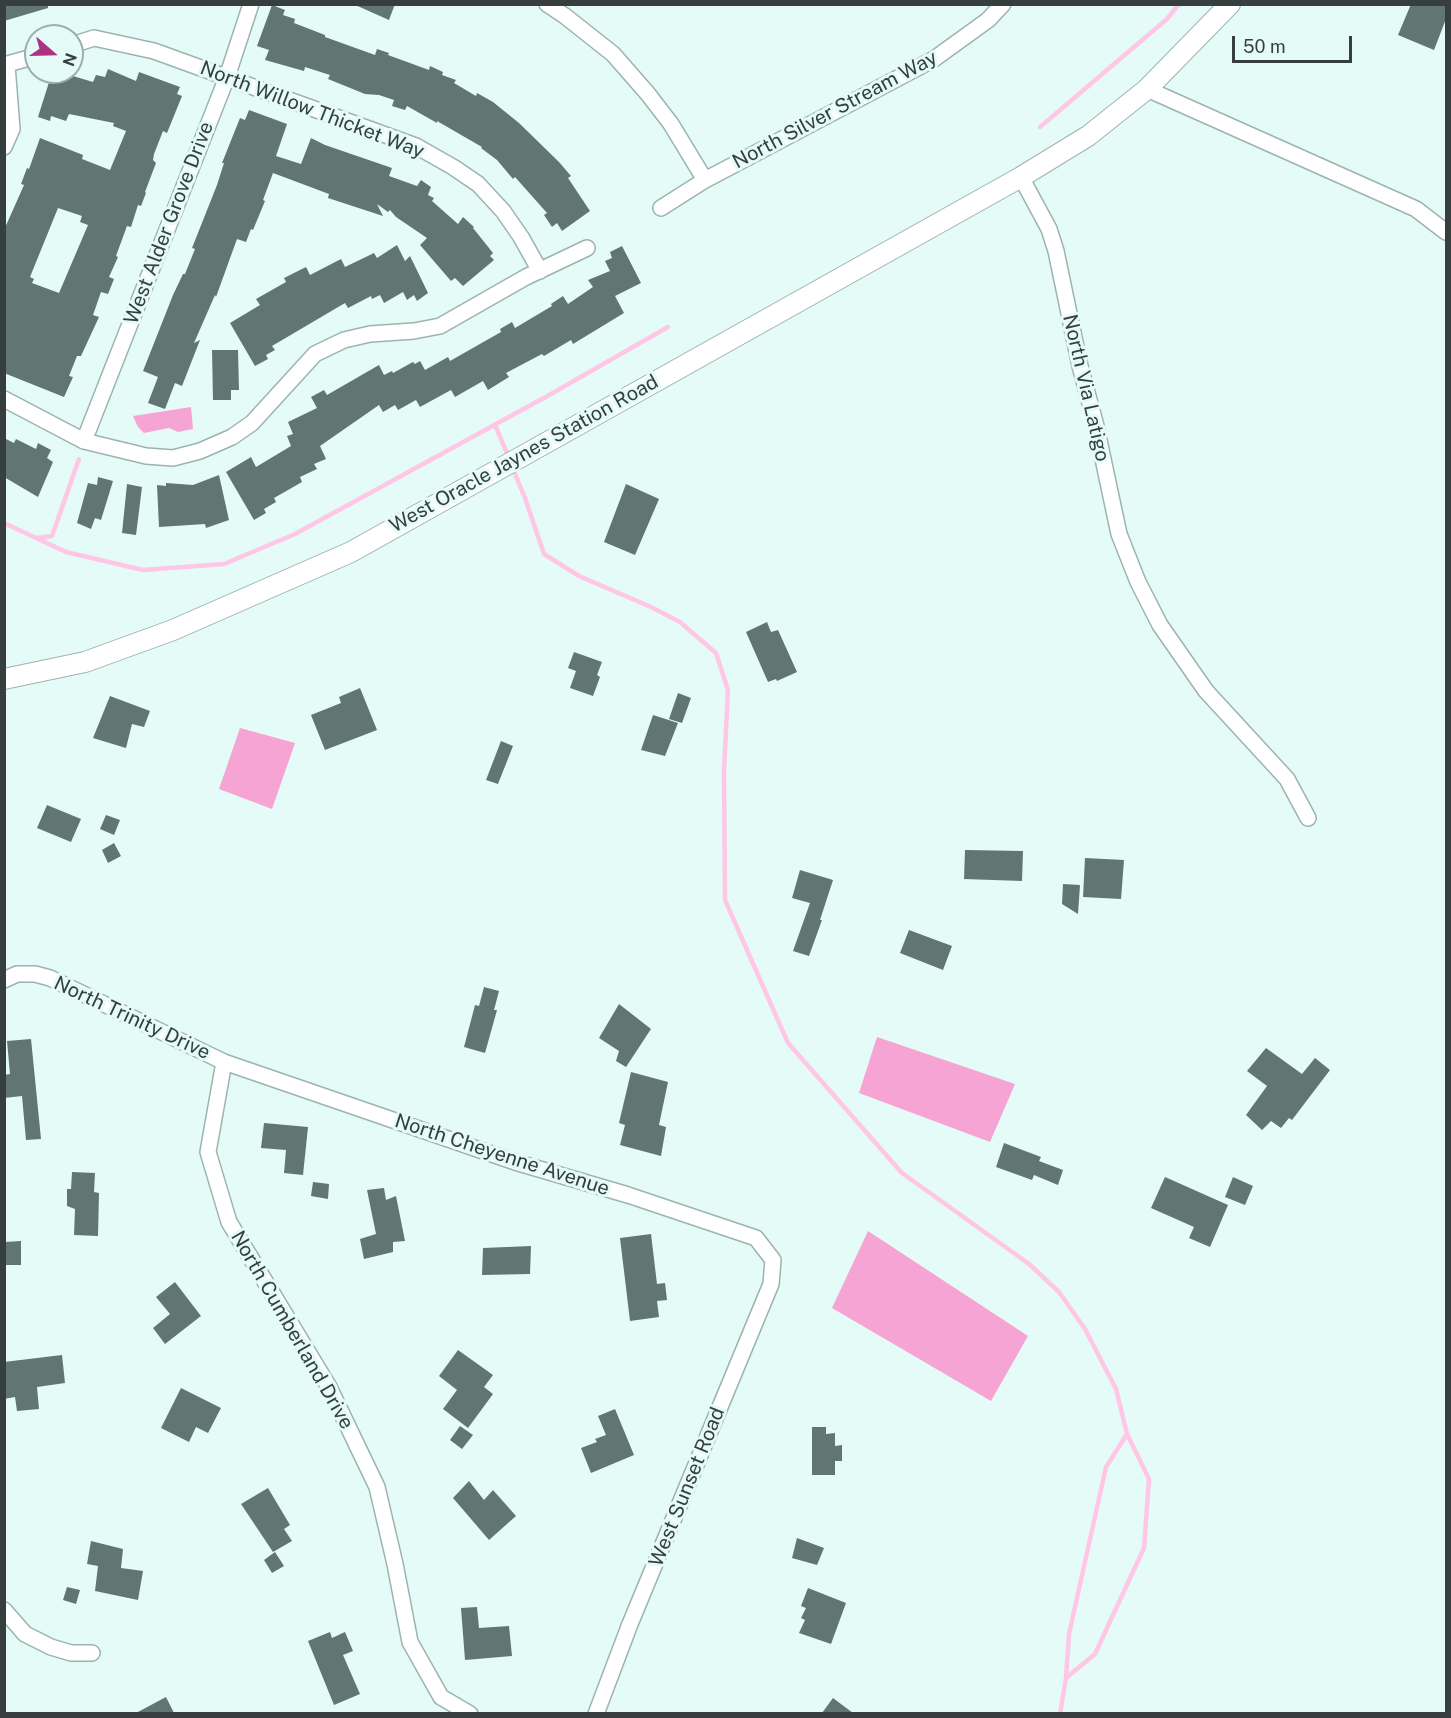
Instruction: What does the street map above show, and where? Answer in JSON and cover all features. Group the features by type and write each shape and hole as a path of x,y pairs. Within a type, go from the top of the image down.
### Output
{"street":[{"name":"West Alder Grove Drive","path":"84,441 227,77 251,4"},
{"path":"547,4 613,54 671,124 705,180"},
{"name":"North Silver Stream Way","path":"661,208 705,180 934,59 988,20 1003,4"},
{"path":"1021,177 1088,136 1147,89 1230,4"},
{"name":"North Willow Thicket Way","path":"84,41 94,38 154,51 416,146 478,184 503,211 540,271"},
{"path":"4,147 12,129 6,65 24,60"},
{"path":"1147,89 1416,209 1446,232"},
{"name":"West Oracle Jaynes Station Road","path":"4,679 85,662 173,630 351,552 1021,177"},
{"name":"North Via Latigo","path":"1021,177 1049,229 1056,251 1119,534 1138,582 1160,625 1206,691 1287,779 1308,818"},
{"path":"4,399 84,441 146,456 173,458 200,451 232,437 252,423 315,354 344,340 370,334 440,326 587,248"},
{"name":"North Trinity Drive","path":"4,980 17,974 34,974 50,978 224,1062"},
{"name":"North Cheyenne Avenue","path":"224,1062 515,1162 628,1195 756,1238 773,1260"},
{"name":"North Cumberland Drive","path":"224,1062 208,1152 229,1222 329,1387 377,1487 410,1642 441,1697 470,1713"},
{"name":"West Sunset Road","path":"596,1713 630,1624 771,1284 773,1260"},
{"path":"4,1610 25,1634 51,1647 71,1653 92,1653"}],"shaded area":[{"path":"191,407 193,429 178,432 169,428 144,433 133,416"},
{"path":"240,728 295,743 272,809 219,789"},
{"path":"877,1037 1015,1084 990,1142 859,1093"},
{"path":"868,1231 1028,1336 991,1401 832,1308"}],"building":[{"path":"4,4 48,4 48,8 4,21"},
{"path":"353,4 395,4 389,20"},
{"path":"1411,4 1446,4 1446,19 1434,50 1398,35"},
{"path":"272,5 285,10 283,15 295,19 294,23 325,35 325,37 375,55 377,49 429,70 430,66 443,72 442,75 456,80 454,83 476,96 477,93 493,102 519,123 559,162 571,176 568,178 590,211 562,231 557,223 552,227 544,215 547,213 515,177 513,179 482,147 407,106 405,110 392,106 394,100 379,95 365,94 328,79 330,75 305,67 304,71 265,60 269,50 257,46"},
{"path":"108,69 136,81 139,72 180,87 177,94 182,96 167,133 163,131 154,154 153,160 156,163 146,193 141,206 138,205 131,227 127,226 116,256 118,257 109,277 114,279 108,294 101,292 93,315 99,317 81,356 77,356 69,376 73,377 64,397 4,373 4,230 24,185 21,184 40,138 83,155 82,159 110,170 126,131 113,126 114,123 69,114 66,121 51,116 50,121 38,117 48,84 84,84 84,79 93,82 96,75 105,77","holes":["58,208 82,216 80,222 88,225 59,293 32,283 34,279 30,277"]},
{"path":"249,110 287,124 276,156 301,164 311,138 392,168 389,176 417,186 421,180 431,187 428,195 434,198 432,201 458,224 463,217 474,227 493,253 490,256 494,260 463,286 455,278 451,281 420,245 427,238 396,217 390,210 388,212 377,204 383,216 328,198 329,194 273,173 253,230 251,229 246,242 237,239 216,297 215,295 194,343 200,340 182,386 175,383 165,409 148,403 158,377 143,371 173,295 195,249 192,248 240,118 245,120"},
{"path":"397,245 405,261 410,256 428,293 417,301 414,295 407,300 403,292 384,303 380,295 372,299 371,296 348,308 345,303 272,346 275,350 266,355 268,359 255,366 230,323 260,305 256,299 286,282 284,278 306,267 310,275 341,259 345,267 374,253 377,258"},
{"path":"622,246 641,283 615,296 624,313 573,344 571,340 544,356 542,354 506,373 509,377 488,390 483,381 455,397 451,390 420,407 416,400 398,410 395,405 383,412 379,405 320,446 326,459 314,464 317,469 300,477 302,482 274,498 276,502 264,509 266,513 254,520 226,472 251,457 256,467 291,446 287,436 293,434 288,422 317,408 311,397 324,390 327,395 379,365 384,375 392,371 393,373 413,362 415,364 420,361 425,370 448,357 450,361 501,332 500,329 512,322 515,328 552,306 551,304 563,296 568,304 593,287 588,280 610,271 605,261 612,258 610,252"},
{"path":"212,350 238,350 239,390 231,390 231,400 213,400"},
{"path":"4,438 14,443 16,439 36,449 38,443 51,450 47,458 53,462 38,497 4,477"},
{"path":"219,475 229,520 206,528 205,524 159,527 157,485 166,486 166,483 193,485"},
{"path":"98,477 113,481 101,520 95,518 91,529 77,523 88,483 97,485"},
{"path":"127,484 142,487 136,535 122,533"},
{"path":"626,484 659,499 635,555 604,542"},
{"path":"767,622 771,632 778,630 797,672 777,681 776,679 768,682 746,632"},
{"path":"574,652 602,662 597,675 600,677 593,696 570,688 576,671 568,668"},
{"path":"360,688 377,730 325,750 311,715 341,703 339,697"},
{"path":"678,693 691,698 682,723 669,719"},
{"path":"110,696 150,711 144,727 132,724 126,748 93,738"},
{"path":"653,715 678,723 665,756 641,750"},
{"path":"501,741 513,746 498,784 486,780"},
{"path":"47,805 81,819 71,842 37,828"},
{"path":"106,815 120,820 114,835 100,829"},
{"path":"114,843 121,856 108,863 102,850"},
{"path":"965,850 1023,851 1022,881 964,879"},
{"path":"1085,858 1124,860 1121,899 1083,897"},
{"path":"800,870 833,880 809,956 793,951 810,903 792,898"},
{"path":"1063,884 1080,885 1078,914 1062,904"},
{"path":"909,930 952,946 943,970 900,953"},
{"path":"484,987 499,991 494,1010 497,1010 485,1053 464,1047 475,1005 479,1006"},
{"path":"619,1004 651,1029 626,1067 616,1061 619,1051 599,1038"},
{"path":"31,1039 41,1139 26,1140 22,1096 4,1098 4,1075 10,1074 7,1041"},
{"path":"1266,1048 1302,1074 1315,1058 1330,1070 1292,1120 1289,1118 1281,1128 1271,1121 1262,1130 1246,1115 1267,1086 1247,1071"},
{"path":"631,1072 668,1082 659,1125 666,1127 661,1156 620,1145 625,1125 619,1123"},
{"path":"264,1123 308,1127 303,1175 284,1173 286,1150 261,1148"},
{"path":"1004,1143 1041,1157 1039,1161 1063,1170 1058,1185 1034,1175 1032,1180 996,1167"},
{"path":"72,1172 95,1173 94,1192 99,1193 98,1236 74,1235 75,1209 67,1206 67,1189 71,1189"},
{"path":"1165,1177 1228,1205 1210,1247 1189,1238 1194,1227 1151,1208"},
{"path":"1233,1177 1253,1186 1245,1205 1225,1197"},
{"path":"313,1182 329,1184 328,1199 311,1196"},
{"path":"384,1188 386,1200 396,1196 405,1241 393,1242 393,1252 364,1259 360,1239 376,1234 367,1190"},
{"path":"651,1234 657,1284 665,1283 667,1300 657,1301 659,1317 630,1321 620,1238"},
{"path":"21,1241 21,1265 4,1265 4,1242"},
{"path":"531,1246 530,1274 482,1275 483,1248"},
{"path":"175,1282 201,1316 165,1344 153,1328 170,1314 156,1297"},
{"path":"458,1350 493,1375 484,1387 493,1394 468,1428 443,1409 457,1390 439,1376"},
{"path":"62,1355 65,1383 37,1387 39,1409 17,1411 15,1397 4,1399 4,1362"},
{"path":"181,1388 221,1408 208,1433 196,1427 189,1442 161,1428"},
{"path":"615,1409 634,1455 591,1473 581,1448 597,1442 595,1439 606,1435 598,1416"},
{"path":"460,1426 473,1435 462,1449 450,1440"},
{"path":"812,1427 826,1427 826,1434 835,1433 835,1446 842,1445 842,1461 835,1461 835,1475 812,1475"},
{"path":"469,1481 484,1500 493,1490 516,1516 489,1540 453,1498"},
{"path":"268,1488 290,1525 284,1529 292,1541 273,1552 241,1504"},
{"path":"797,1538 824,1548 817,1565 792,1558"},
{"path":"91,1541 123,1549 121,1568 143,1571 138,1600 95,1591 98,1566 87,1564"},
{"path":"275,1552 284,1566 272,1573 264,1560"},
{"path":"67,1587 80,1590 76,1604 63,1600"},
{"path":"808,1588 846,1603 831,1644 799,1633 805,1620 801,1618 806,1608 801,1606"},
{"path":"477,1607 479,1628 509,1626 512,1656 465,1660 461,1608"},
{"path":"330,1632 332,1638 345,1632 353,1651 343,1655 360,1694 334,1705 308,1641"},
{"path":"166,1697 174,1713 136,1713"},
{"path":"833,1698 853,1713 822,1713"}],"waterway":[{"path":"1040,127 1167,19 1179,4"},
{"path":"4,523 66,552 143,570 224,564 295,534 551,394 668,327"},
{"path":"495,425 509,458"},
{"path":"37,538 52,536 79,459"},
{"path":"513,469 544,554 579,576 680,622 716,653 728,690 724,770 725,900 788,1043 902,1173 1029,1264 1059,1292 1085,1329 1116,1389 1127,1434 1149,1479 1144,1548 1095,1654 1066,1678 1060,1714"},
{"path":"1066,1678 1069,1634 1106,1467 1127,1434"}]}
